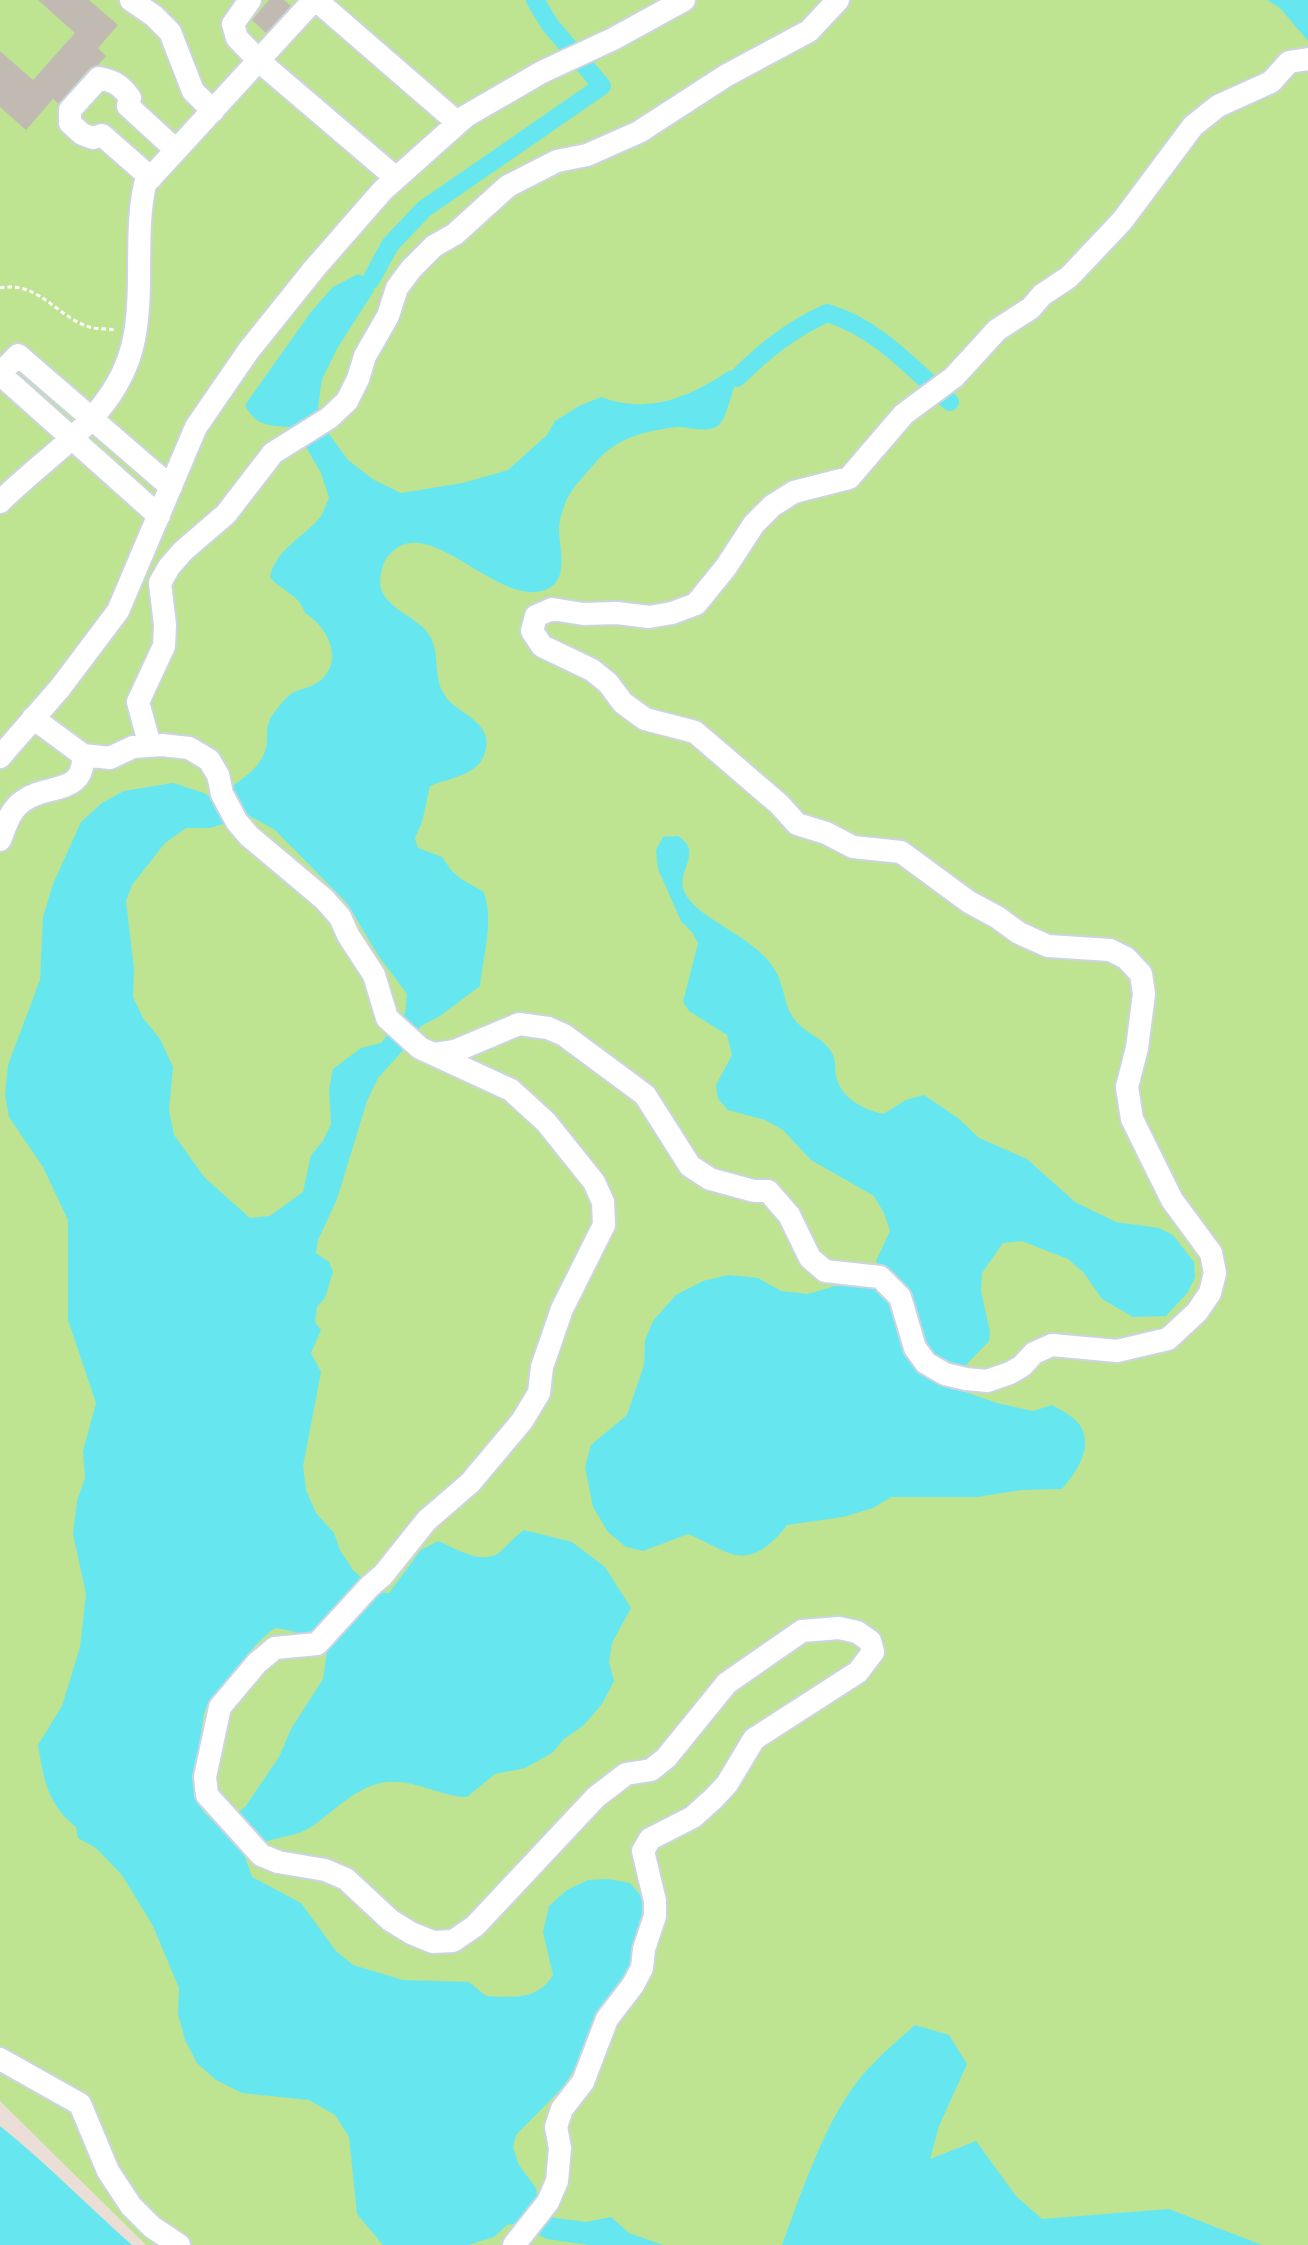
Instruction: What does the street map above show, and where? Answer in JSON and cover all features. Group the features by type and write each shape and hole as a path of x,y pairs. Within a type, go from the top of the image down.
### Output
{"street":[{"path":"131,0 154,16 170,32 193,91 213,111"},
{"path":"250,0 233,24 237,38 259,61 396,178"},
{"path":"0,502 32,471 94,419 119,386 134,339 140,258 139,210 145,184 315,0 458,123"},
{"path":"0,757 118,611 196,427 249,350 314,269 383,190 466,116 549,69 613,39 684,0"},
{"path":"150,746 138,702 164,646 165,625 160,583 169,567 183,551 204,535 239,499 273,453 329,418 346,401 358,379 365,356 388,316 397,288 411,269 508,186 557,161 587,154 639,132 727,75 810,31 838,0"},
{"path":"425,1048 455,1051 519,1024 548,1028 564,1035 645,1095 690,1166 710,1179 754,1191 768,1191 778,1200 810,1258 825,1271 880,1277 900,1297 915,1348 926,1363 945,1374 987,1381 1010,1373 1022,1366 1034,1353 1052,1345 1117,1351 1144,1346 1168,1339 1197,1312 1210,1293 1215,1273 1211,1253 1172,1200 1132,1119 1127,1087 1137,1048 1144,994 1140,974 1126,958 1110,950 1048,946 1020,933 997,916 969,902 901,852 853,847 826,832 797,824 779,804 694,732 645,719 623,703 608,683 592,670 542,646 532,631 536,616 552,609 583,614 617,613 649,616 672,613 696,604 726,567 754,524 772,506 794,492 849,478 867,460 880,439 904,414 954,377 997,330 1030,308 1042,295 1068,277 1105,240 1193,126 1218,106 1271,82 1289,63 1308,59"},
{"path":"99,78 112,80 122,87 130,98 128,106 102,135 93,138 82,134 70,123 70,110 99,78"},
{"path":"128,106 176,150"},
{"path":"102,135 151,178"},
{"path":"159,516 0,374 18,355 171,487"},
{"path":"33,718 83,755 110,758 133,747 150,746 189,748 209,760 218,775 222,794 237,822 249,836 324,899 340,917 374,975 387,1018 425,1048 511,1090 546,1122 594,1182 603,1203 604,1225 596,1246 572,1288 542,1367 539,1393 522,1421 470,1483 427,1520 383,1575 317,1644 275,1648 257,1663 220,1707 205,1777 207,1795 228,1821 261,1855 278,1862 302,1864 346,1879 390,1920 411,1933 433,1942 453,1941 475,1926 596,1797 626,1774 651,1770 666,1758 727,1683 802,1631 839,1628 857,1632 870,1641 873,1652 858,1672 754,1740 727,1784 714,1798 693,1817 650,1839 643,1851 655,1901 655,1916 644,1949 642,1968 633,1985 607,2019 583,2082 562,2109 556,2127 560,2148 556,2181 548,2202 514,2245"},
{"path":"0,840 10,813 23,801 38,793 59,789 75,780 84,769 83,755"},
{"path":"0,2060 80,2104 108,2171 131,2206 152,2227 179,2245"}],"path":[{"path":"0,288 18,287 39,295 92,327 115,330 135,327"}],"green space":[{"path":"0,0 1308,0 1308,2245 146,2245 0,2101"}],"water":[{"path":"1267,0 1308,0 1308,41 1280,8"},
{"path":"358,274 371,280 374,291 338,347 322,379 318,407 329,434 348,460 374,480 401,493 463,483 508,470 547,435 555,421 579,406 601,397 636,404 652,403 684,395 730,370 737,378 725,416 715,427 704,430 676,427 642,434 622,441 596,462 573,488 566,500 559,525 560,573 557,581 551,587 542,591 524,591 505,585 444,551 425,544 408,543 393,551 385,561 380,586 384,595 398,610 425,630 431,638 439,681 444,694 451,703 478,724 487,741 483,757 472,770 430,786 422,822 415,838 418,848 442,857 461,879 484,892 488,916 487,939 480,986 440,1016 421,1026 407,1046 378,1078 367,1101 337,1199 318,1240 316,1253 329,1262 333,1272 325,1298 317,1307 315,1322 321,1330 311,1353 321,1372 303,1466 306,1490 316,1513 334,1533 340,1550 353,1570 377,1592 389,1593 421,1550 438,1541 477,1557 493,1556 500,1552 524,1530 572,1542 605,1567 631,1608 612,1643 609,1662 614,1681 602,1704 584,1725 564,1739 552,1753 525,1768 495,1774 467,1797 407,1783 375,1784 346,1800 311,1827 264,1842 245,1857 252,1877 301,1903 336,1951 353,1965 403,1980 469,1982 486,1996 524,1996 547,1983 553,1975 543,1932 549,1906 567,1890 588,1880 608,1879 630,1883 642,1897 644,1915 628,1975 586,2038 580,2060 563,2087 516,2135 513,2147 519,2165 536,2188 538,2202 548,2217 586,2222 611,2217 629,2233 663,2245 589,2245 546,2239 519,2223 507,2225 494,2237 468,2245 383,2245 357,2214 349,2137 335,2115 309,2100 242,2093 216,2080 197,2063 185,2040 178,2014 179,1988 153,1926 122,1875 96,1848 78,1838 76,1827 53,1800 45,1780 38,1745 62,1706 80,1647 86,1594 73,1534 77,1501 85,1478 83,1451 96,1403 68,1320 68,1220 43,1167 9,1117 5,1095 8,1065 40,980 43,917 53,884 81,822 102,803 124,791 173,783 204,793 222,804 230,822 210,828 186,828 165,843 132,885 126,901 134,969 133,997 143,1018 160,1039 173,1067 169,1110 174,1135 205,1178 250,1218 270,1216 303,1192 311,1155 323,1141 331,1124 329,1089 333,1069 361,1048 381,1043 405,1013 407,994 378,955 347,903 275,830 239,810 227,790 249,773 263,757 269,723 281,704 294,692 320,681 329,669 332,660 332,651 325,633 305,613 299,601 270,577 278,558 322,514 329,498 321,473 295,428 260,422 245,405 311,312 333,287","holes":["275,1628 315,1642 327,1652 323,1679 291,1729 279,1757 245,1807 221,1826 209,1818 202,1809 196,1790 204,1714 210,1701 224,1687 259,1642"]},
{"path":"678,836 686,842 689,849 683,877 685,893 702,912 741,937 766,958 778,976 791,1014 799,1025 824,1043 832,1053 836,1076 842,1091 860,1106 883,1114 906,1100 924,1095 958,1118 979,1138 1027,1159 1075,1202 1116,1222 1159,1228 1173,1235 1194,1262 1195,1277 1188,1292 1166,1316 1133,1317 1102,1299 1084,1273 1068,1259 1022,1241 1003,1243 982,1273 981,1291 990,1332 989,1341 964,1367 947,1366 920,1344 916,1315 911,1302 881,1270 876,1261 890,1231 884,1213 874,1196 811,1160 783,1130 765,1120 728,1110 718,1099 716,1085 732,1055 727,1035 689,1011 683,1002 698,943 692,932 681,921 658,869 656,850 663,837"},
{"path":"729,1275 758,1278 781,1291 808,1294 835,1286 882,1287 948,1386 997,1403 1033,1411 1052,1405 1076,1421 1083,1432 1085,1441 1078,1467 1062,1489 1022,1490 977,1497 891,1497 873,1508 843,1517 787,1525 764,1548 749,1555 732,1554 688,1534 643,1551 626,1547 608,1532 593,1507 585,1467 591,1445 627,1415 644,1365 645,1340 653,1321 676,1295 703,1281"},
{"path":"915,2025 949,2035 967,2064 939,2126 930,2159 976,2141 1016,2196 1042,2219 1169,2209 1262,2245 782,2245 819,2149 847,2096 870,2067"},
{"path":"0,2126 50,2169 132,2245 0,2245"}],"building":[{"path":"38,0 89,0 118,25 98,48 106,56 98,65 89,69 59,104 53,99 26,130 0,107 0,51 33,80 75,33"},
{"path":"269,0 284,0 291,6 266,33 252,20"}],"waterway":[{"path":"371,280 390,245 424,209 602,86 550,25 535,0"},
{"path":"737,378 779,341 827,313 845,319 878,339 950,402"}]}
